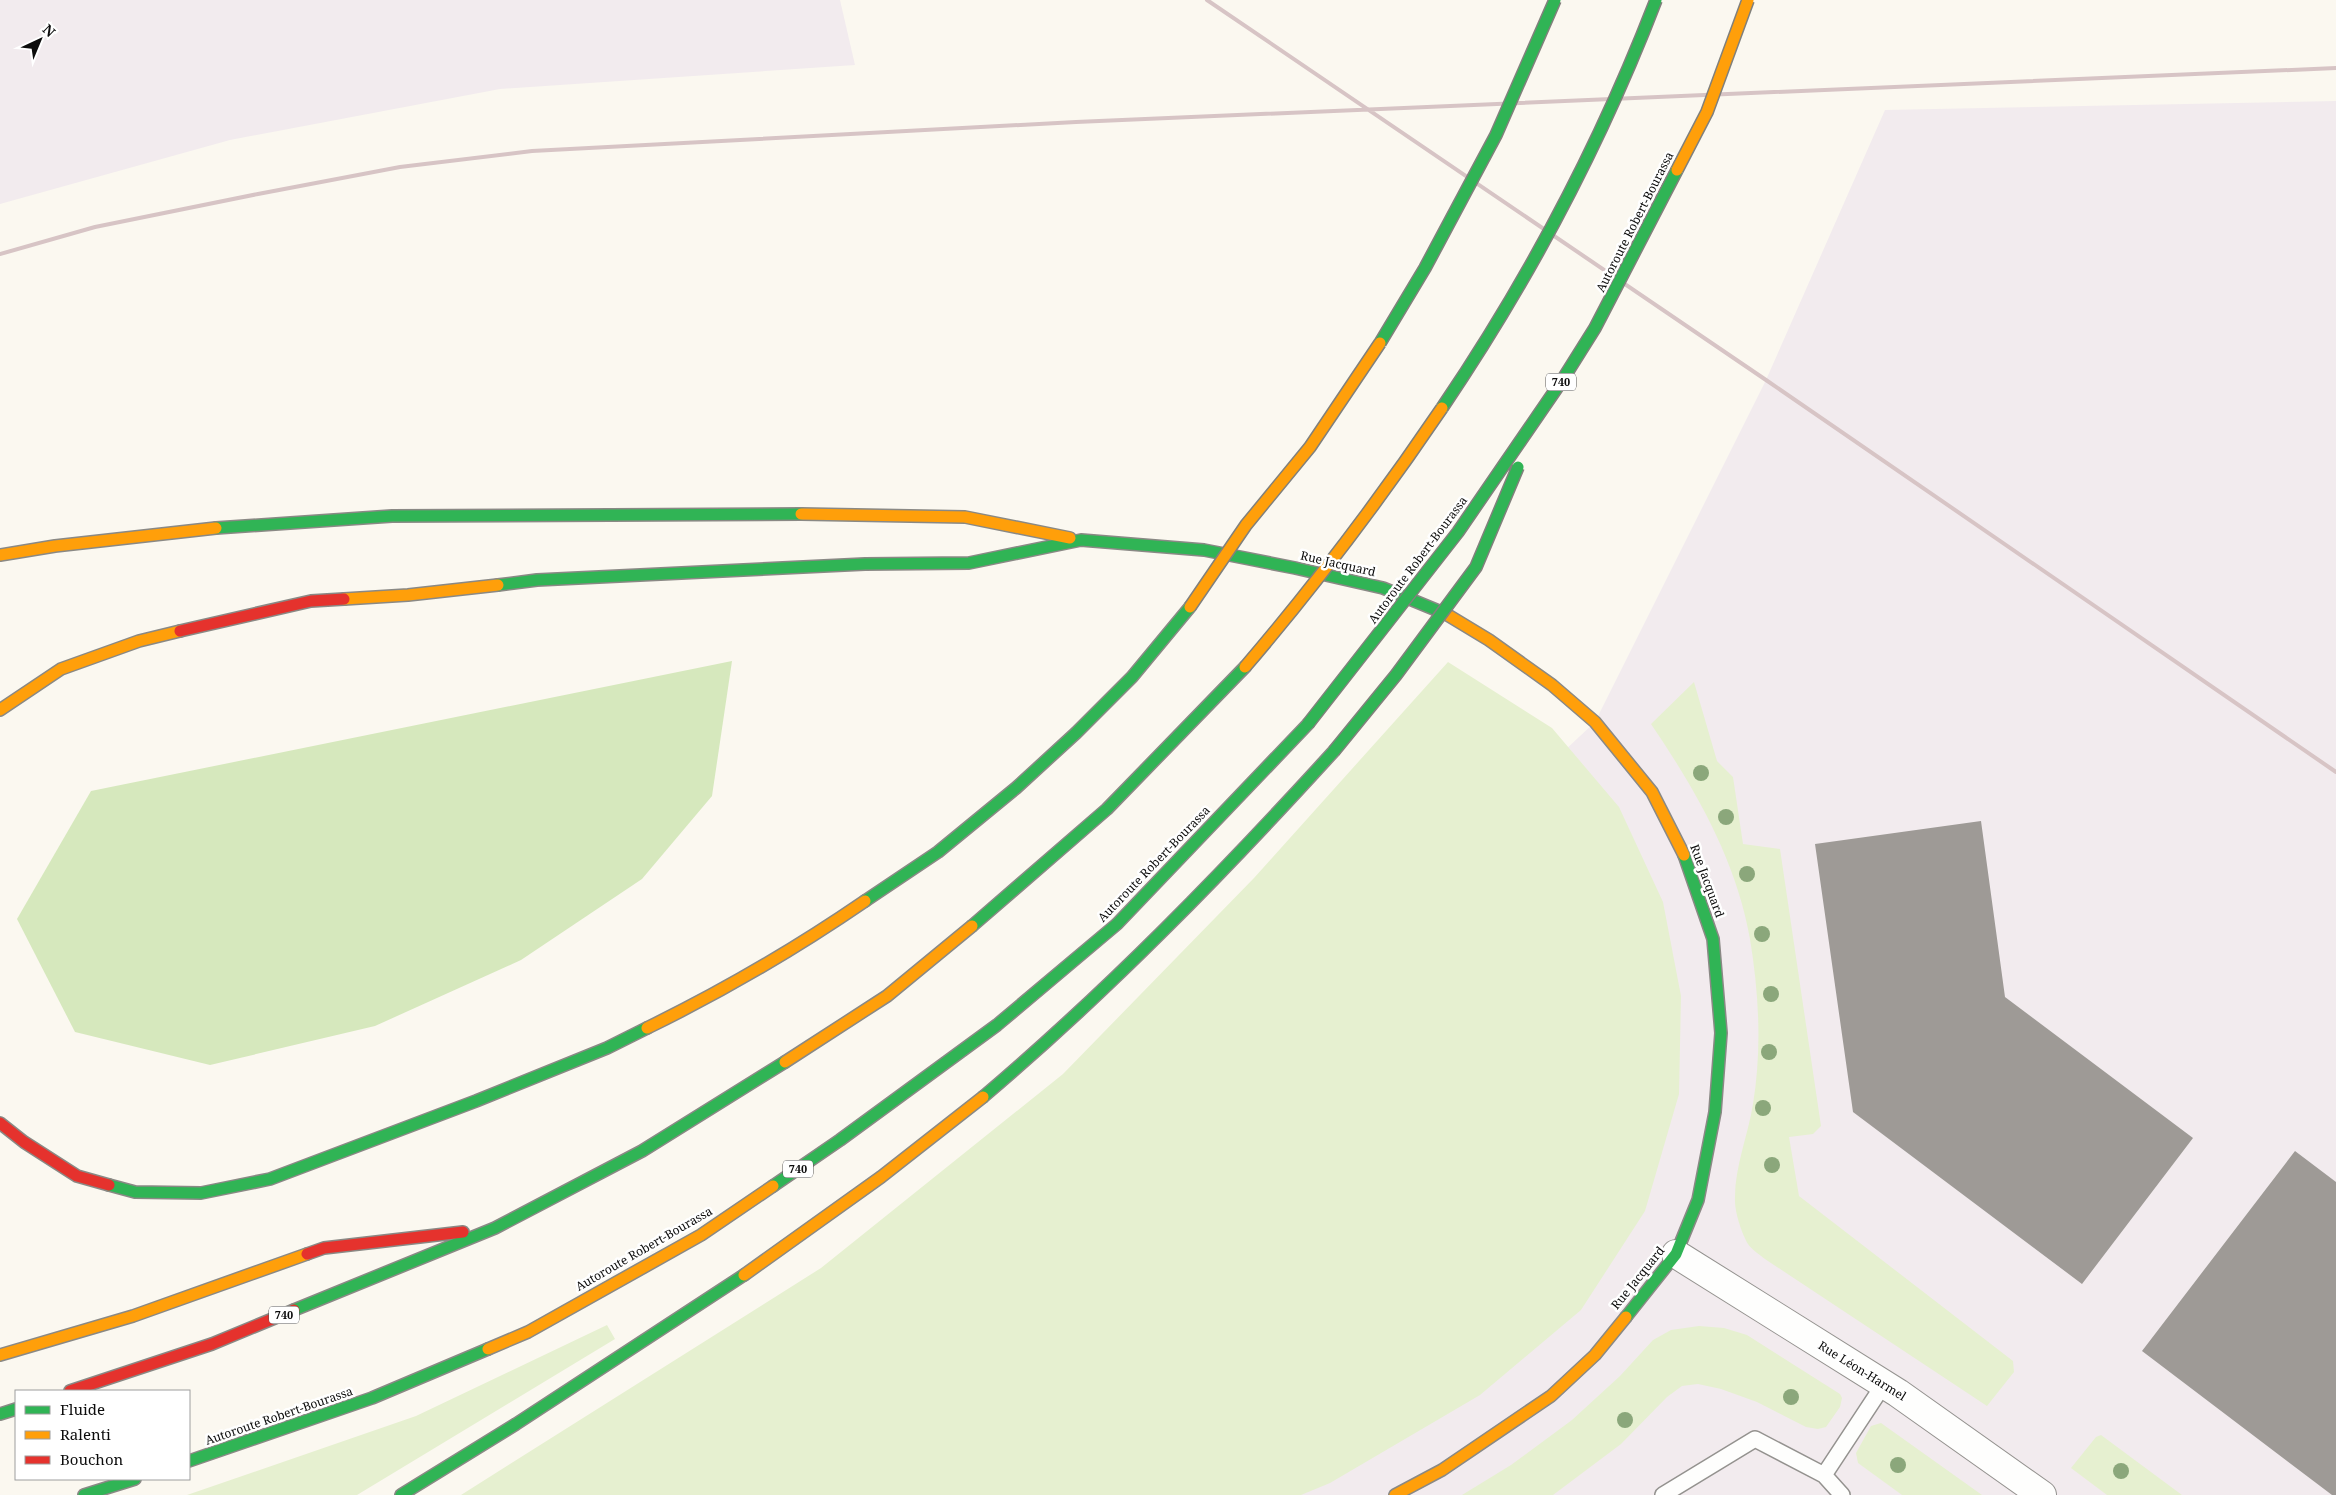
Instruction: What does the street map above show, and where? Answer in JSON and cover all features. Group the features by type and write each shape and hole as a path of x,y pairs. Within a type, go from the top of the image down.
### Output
{"main road":[{"path":"0,1123 24,1142 77,1176 135,1192 201,1193 270,1179 476,1101 607,1048 714,995 820,932 938,852 1016,788 1132,676 1190,607 1246,525 1310,447 1374,353 1425,268 1496,134 1555,0"},
{"name":"740","path":"73,1390 212,1344 495,1228 642,1151 764,1076 886,996 994,909 1107,809 1246,667 1359,528 1445,405 1491,331 1582,167 1637,50 1656,0"},
{"name":"Autoroute Robert-Bourassa","path":"190,1461 372,1398 528,1332 701,1234 840,1140 996,1025 1110,931 1308,724 1458,532 1540,413 1595,328 1702,120 1748,0"},
{"path":"401,1495 468,1455 755,1269 917,1149 1024,1062 1151,944 1245,849 1334,751 1396,675 1476,567 1540,413"},
{"path":"0,555 55,546 234,526 392,516 801,514 965,517 1081,540"},
{"path":"0,710 61,669 139,641 311,601 408,595 537,580 865,564 970,563 1081,540"},
{"name":"Rue Jacquard","path":"1081,540 1204,550 1382,588 1453,618 1489,640 1552,685 1595,722 1652,792 1688,863 1713,939 1721,1033 1715,1112 1698,1200 1676,1254 1595,1355 1551,1396 1442,1470 1394,1495"},
{"path":"0,1355 133,1316 324,1248 495,1228"},
{"path":"0,1414 15,1409"},
{"path":"84,1495 132,1480"}],"street":[{"name":"Rue Léon-Harmel","path":"1676,1254 1884,1384 2042,1495"}],"lane":[{"path":"1824,1475 1884,1384"},
{"path":"1663,1495 1755,1438 1824,1475 1842,1495"}],"shaded area":[{"path":"0,0 840,0 855,65 500,89 230,140 0,204"},
{"path":"2336,101 2336,1495 566,1495 1275,1022 1595,722 1766,380 1885,110"}],"green space":[{"path":"732,661 712,796 642,879 521,960 375,1026 210,1065 75,1032 17,919 91,791"},
{"path":"1448,662 1552,728 1619,807 1663,902 1681,996 1679,1094 1645,1211 1581,1310 1480,1395 1330,1483 1301,1495 461,1495 821,1268 1063,1074 1254,878"},
{"path":"1694,682 1717,761 1733,777 1743,844 1780,849 1821,1126 1813,1134 1789,1137 1799,1196 2013,1361 2014,1372 1987,1406 1765,1259 1748,1244 1743,1235 1736,1211 1735,1189 1751,1116 1758,1063 1756,980 1750,939 1744,909 1735,881 1712,826 1698,799 1651,724"},
{"path":"607,1325 615,1339 357,1495 187,1495 416,1416"},
{"path":"1699,1326 1724,1328 1747,1335 1840,1394 1842,1398 1840,1407 1826,1427 1818,1429 1806,1427 1757,1402 1721,1389 1698,1384 1682,1386 1667,1397 1621,1444 1553,1495 1462,1495 1511,1465 1572,1420 1620,1376 1653,1340 1671,1330"},
{"path":"1881,1423 1982,1495 1902,1495 1858,1463 1856,1453 1871,1426"},
{"path":"2101,1435 2182,1495 2107,1495 2071,1468 2096,1437"}],"building":[{"path":"1981,821 2005,997 2193,1138 2082,1284 1853,1112 1815,844"},
{"path":"2295,1151 2336,1182 2336,1495 2332,1495 2142,1351"}],"railway":[{"path":"1207,0 1766,380 2336,772"},
{"path":"0,254 95,227 258,194 400,167 532,151 1076,122 2336,68"}],"traffic: fast":[{"path":"1380,343 1425,268 1496,135 1555,0"},
{"path":"1442,408 1504,311 1561,210 1635,53 1656,0"},
{"path":"1308,724 1458,532 1563,379 1595,328 1677,170"},
{"path":"1334,751 1396,675 1476,567 1518,467"},
{"path":"216,528 392,516 801,514"},
{"path":"1081,540 1204,550 1295,568 1383,588 1446,614"},
{"path":"498,585 537,580 865,564 969,563 1081,540"},
{"path":"865,901 938,852 1016,788 1076,733 1132,677 1190,607"},
{"path":"972,926 1107,809 1245,667"},
{"path":"773,1186 840,1140 997,1025 1117,924 1308,724"},
{"path":"983,1097 1075,1015 1164,930 1334,751"},
{"path":"1626,1317 1676,1254 1698,1200 1715,1112 1721,1033 1713,939 1684,855"},
{"path":"109,1185 135,1192 201,1193 270,1179 476,1101 607,1048 647,1028"},
{"path":"294,1310 495,1228 642,1151 785,1062"},
{"path":"401,1495 516,1424 744,1275"},
{"path":"190,1461 372,1398 488,1349"},
{"path":"0,1414 15,1409"},
{"path":"84,1495 132,1480"}],"traffic: slow":[{"path":"1677,170 1707,112 1748,0"},
{"path":"1190,607 1246,525 1310,447 1380,343"},
{"path":"1245,667 1347,540 1442,408"},
{"path":"801,514 965,517 1070,538"},
{"path":"0,555 55,546 216,528"},
{"path":"344,599 408,595 498,585"},
{"path":"1446,614 1489,640 1552,685 1595,722 1652,792 1684,855"},
{"path":"0,710 61,669 139,641 180,631"},
{"path":"647,1028 758,969 865,901"},
{"path":"785,1062 887,996 972,926"},
{"path":"744,1275 881,1177 983,1097"},
{"path":"488,1349 528,1332 701,1235 773,1186"},
{"path":"0,1355 133,1316 307,1254"},
{"path":"1395,1495 1442,1470 1551,1396 1595,1355 1626,1317"}],"traffic: jam":[{"path":"180,631 311,601 344,599"},
{"path":"0,1123 24,1142 77,1176 109,1185"},
{"path":"307,1254 324,1248 463,1232"},
{"path":"73,1390 212,1344 294,1310"}]}
